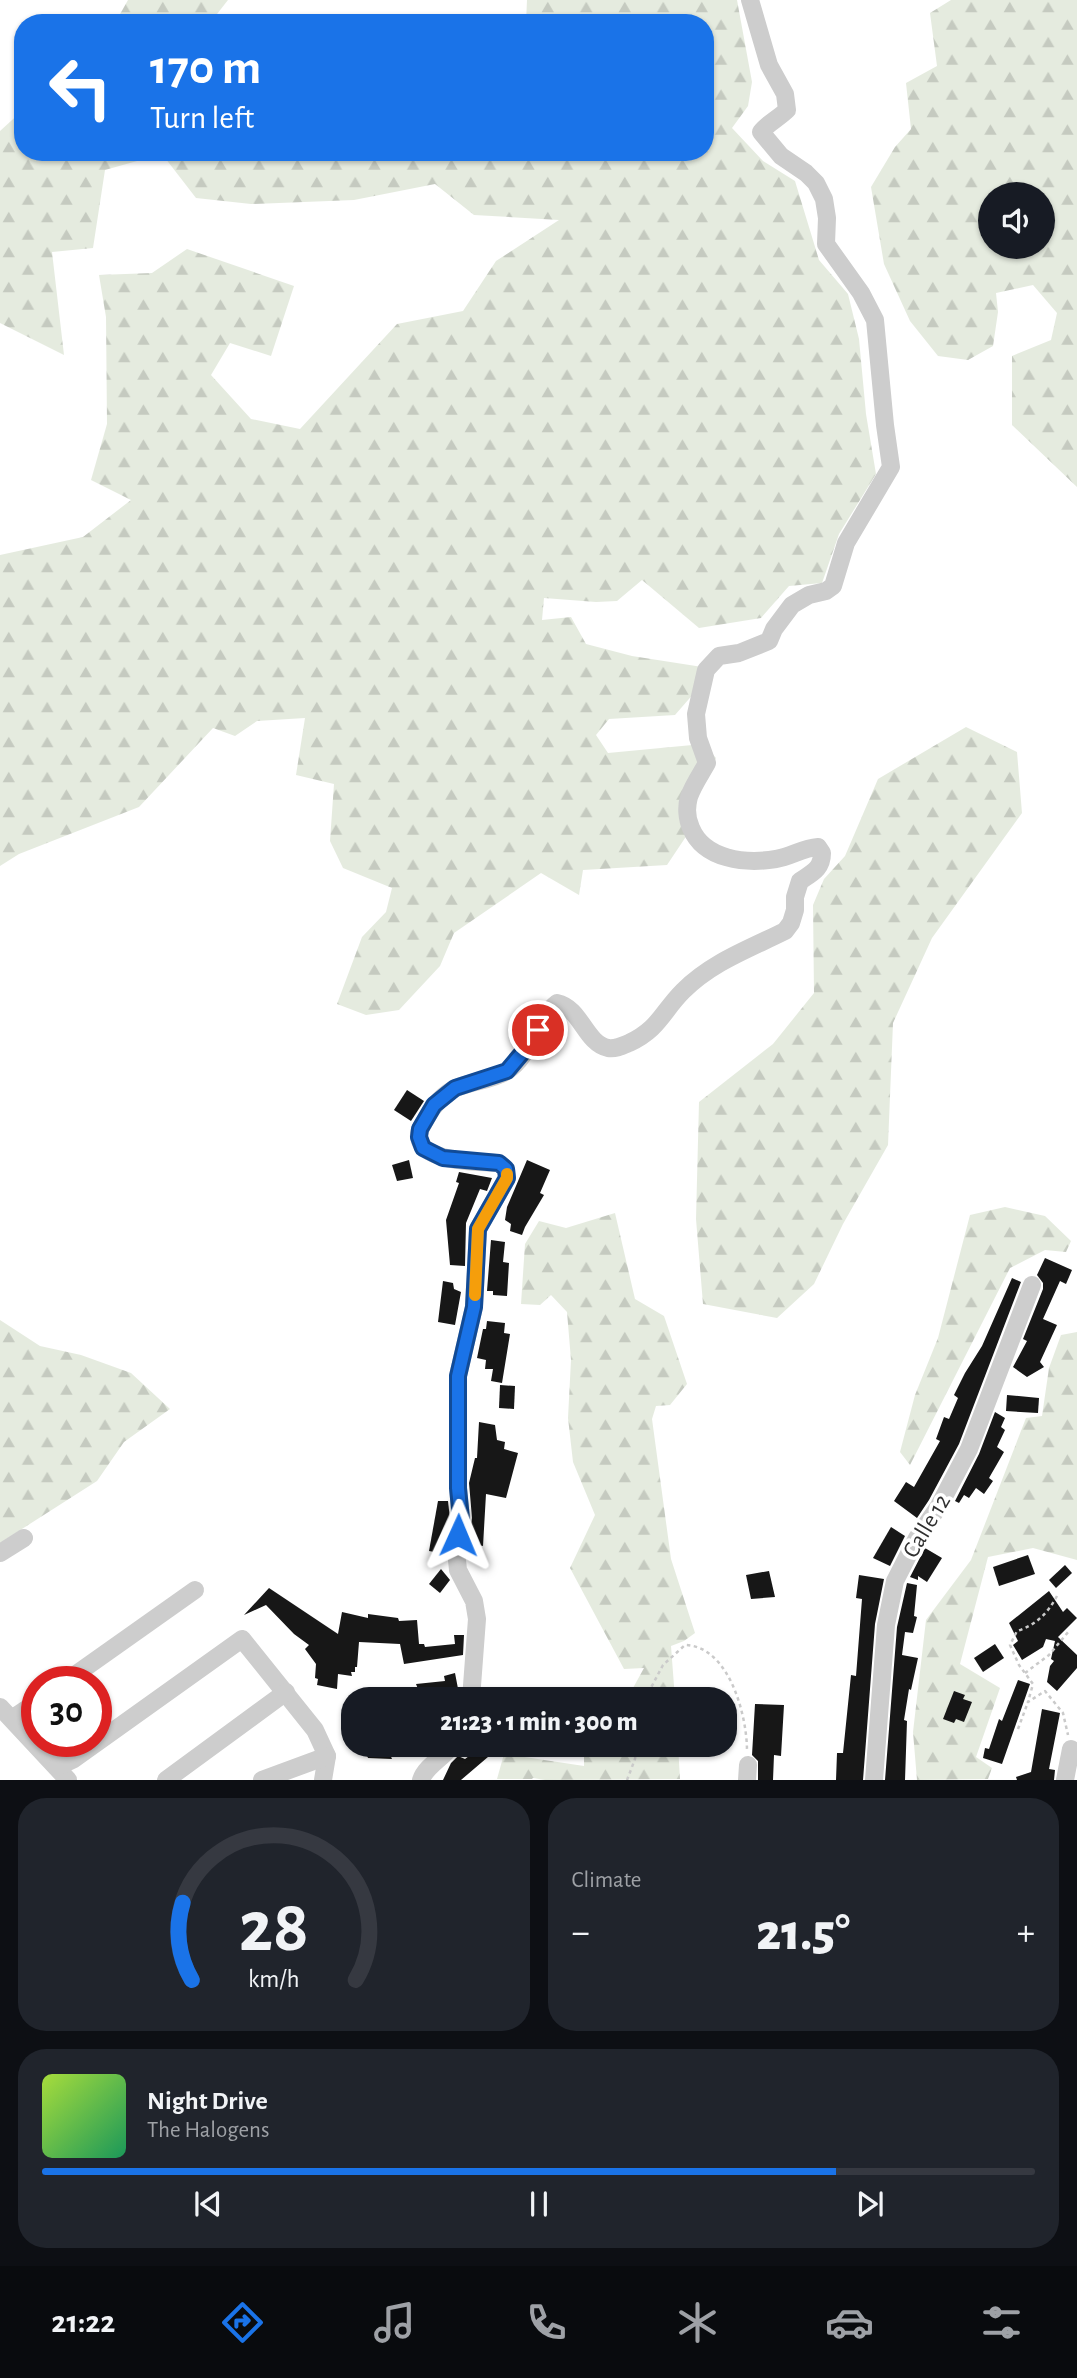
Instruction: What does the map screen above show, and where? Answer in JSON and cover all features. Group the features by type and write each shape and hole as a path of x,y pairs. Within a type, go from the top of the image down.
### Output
{"street":[{"path":"472,1687 477,1619 474,1601 458,1570 456,1550 461,1519 458,1488 458,1376 474,1307 478,1229 507,1178 506,1169 499,1163 443,1158 423,1148 419,1137 420,1129 434,1105 455,1088 507,1071 528,1046 550,1009 557,1003 574,1011 589,1033 604,1047 615,1049 639,1038 654,1027 682,992 716,965 785,931 791,923 796,910 795,897 800,881 817,870 822,862 822,853 818,848 807,848 774,860 733,859 708,850 694,836 687,819 688,798 707,763 698,738 696,714 706,670 719,656 739,653 769,641 774,629 792,605 808,595 826,591 833,586 846,543 891,467 875,320 861,293 826,244 827,218 824,199 816,183 781,156 761,132 787,110 785,94 769,65 750,0"},
{"name":"Calle 12","path":"874,1780 886,1625 895,1581 969,1449 1032,1285"},
{"path":"0,1553 24,1538"},
{"path":"88,1666 195,1590"},
{"path":"6,1713 62,1773 74,1759 242,1639 315,1730 327,1756 323,1780"},
{"path":"166,1780 286,1692"},
{"path":"1065,1780 1071,1749"},
{"path":"262,1780 327,1756"},
{"path":"421,1780 424,1773 444,1757"}],"path":[{"path":"1018,1729 1033,1684 1010,1645 1017,1631 1041,1618 1057,1597"},
{"path":"1025,1673 1049,1655 1069,1631"},
{"path":"651,1687 663,1665 685,1644 706,1650 722,1665 732,1687"},
{"path":"1028,1702 1045,1691 1063,1713 1071,1749"},
{"path":"737,1699 747,1738 747,1772"},
{"path":"627,1780 635,1757"}],"green space":[{"path":"128,0 228,0 217,14 120,14"},
{"path":"527,0 737,0 752,82 748,106 732,128 763,161 795,181 819,260 848,294 859,339 866,414 876,474 839,534 822,583 789,586 761,618 699,628 642,580 617,601 544,598 542,620 571,617 586,644 632,656 715,669 675,715 609,719 596,735 608,753 703,744 716,758 697,798 695,823 667,865 583,870 579,895 541,873 454,933 440,966 399,1010 366,1015 337,1004 362,937 386,912 392,888 343,868 330,841 334,784 296,775 305,718 257,721 235,736 213,728 139,807 19,854 0,866 0,555 83,537 131,500 91,480 107,424 106,317 99,275 152,273 187,249 294,286 271,356 230,343 211,375 251,419 300,429 397,324 463,311 496,261 559,220 474,215 435,184 354,200 251,204 196,198 167,161 714,161 714,14 526,14"},
{"path":"951,0 1077,0 1077,487 1012,425 1012,356 1051,340 1057,313 1033,285 996,293 998,312 993,346 968,360 938,356 910,321 884,264 871,187 895,147 911,129 906,83 937,66 930,13"},
{"path":"14,118 14,161 137,161 105,170 93,248 52,252 64,355 0,323 0,131"},
{"path":"966,727 1017,752 1022,813 932,938 893,1023 888,1145 843,1224 814,1284 777,1318 703,1304 696,1219 699,1102 773,1044 814,993 813,905 824,879 845,856 878,779"},
{"path":"1005,1207 1045,1216 1071,1241 1066,1252 1045,1250 1010,1268 910,1465 900,1452 915,1395 938,1338 970,1215"},
{"path":"615,1213 635,1299 664,1316 687,1384 670,1405 656,1406 652,1419 671,1559 695,1633 671,1646 674,1687 634,1687 644,1668 624,1669 570,1568 595,1515 573,1462 568,1418 571,1360 567,1312 551,1295 540,1305 521,1304 525,1244 539,1221 566,1228"},
{"path":"0,1320 40,1346 81,1355 131,1373 170,1409 124,1442 97,1481 0,1543"},
{"path":"1077,1332 1077,1560 1033,1548 988,1557 960,1664 1000,1688 976,1757 992,1768 988,1779 917,1780 913,1732 926,1620 971,1560 1026,1418 1042,1416 1049,1368 1061,1335"},
{"path":"503,1757 524,1757 584,1766 584,1757 679,1757 680,1779 497,1779"}],"building":[{"path":"407,1090 424,1101 411,1121 394,1110"},
{"path":"409,1160 413,1178 397,1181 392,1165"},
{"path":"527,1160 550,1170 540,1193 544,1195 522,1235 510,1231 511,1224 505,1220 507,1207"},
{"path":"459,1172 492,1178 487,1191 480,1189 466,1223 465,1266 450,1265 446,1220 459,1183 456,1182"},
{"path":"491,1240 505,1242 503,1262 509,1263 507,1296 493,1295 493,1291 487,1291"},
{"path":"1045,1258 1072,1270 1066,1284 1060,1281 1043,1319 1057,1325 1040,1362 1044,1367 1027,1377 1013,1367 1027,1341 1023,1339 1043,1289 1043,1283 1037,1275"},
{"path":"1012,1278 1021,1282 959,1444 917,1518 894,1501 906,1482 914,1487 940,1441 936,1439 944,1417 949,1419 958,1398 954,1395 982,1346"},
{"path":"443,1281 453,1283 454,1289 461,1292 455,1325 438,1322"},
{"path":"487,1321 505,1323 504,1333 510,1334 502,1383 491,1381 493,1369 485,1369 486,1360 477,1358"},
{"path":"500,1385 515,1386 514,1409 499,1408"},
{"path":"1007,1395 1039,1398 1038,1413 1006,1411"},
{"path":"995,1412 1005,1418 1001,1427 1005,1430 997,1447 1004,1452 989,1478 993,1481 984,1494 976,1488 969,1498 964,1495 959,1503 955,1501 979,1454"},
{"path":"479,1422 495,1425 497,1440 505,1442 504,1449 518,1453 506,1498 486,1494 483,1546 469,1543 472,1518 469,1483 477,1458"},
{"path":"438,1501 448,1501 450,1519 445,1554 429,1551"},
{"path":"891,1527 905,1536 890,1566 873,1558"},
{"path":"925,1548 942,1558 927,1582 918,1576 918,1580 910,1577"},
{"path":"1028,1555 1035,1574 999,1586 993,1567"},
{"path":"1065,1565 1072,1573 1056,1588 1049,1580"},
{"path":"441,1569 450,1580 440,1593 429,1584"},
{"path":"769,1571 775,1597 751,1599 746,1575"},
{"path":"859,1575 884,1579 875,1624 863,1780 836,1780 837,1753 843,1753 851,1675 856,1676 862,1599 856,1598"},
{"path":"907,1583 917,1585 914,1616 917,1617 913,1633 905,1632 902,1655 918,1658 904,1720 907,1721 905,1780 885,1780 897,1627"},
{"path":"269,1588 338,1634 342,1612 368,1618 368,1614 398,1618 399,1621 417,1620 419,1644 424,1644 425,1647 455,1644 454,1635 464,1635 463,1655 404,1664 400,1644 359,1642 357,1667 355,1672 351,1672 352,1676 338,1674 337,1689 317,1685 316,1664 305,1649 309,1645 294,1634 266,1605 244,1615"},
{"path":"1049,1591 1063,1612 1067,1608 1077,1618 1058,1637 1077,1655 1077,1668 1057,1691 1047,1682 1050,1666 1054,1661 1051,1659 1055,1641 1046,1639 1043,1647 1022,1660 1013,1645 1018,1641 1009,1623"},
{"path":"995,1644 1004,1658 983,1672 974,1658"},
{"path":"455,1673 458,1687 417,1687 416,1684 445,1681 444,1676"},
{"path":"1018,1680 1030,1684 1002,1764 983,1758 985,1748 989,1749 999,1719 1002,1721"},
{"path":"954,1691 965,1695 963,1699 972,1702 964,1722 956,1719 954,1723 943,1719"},
{"path":"755,1704 784,1705 781,1756 774,1755 773,1780 758,1780 758,1761 752,1755"},
{"path":"1042,1709 1060,1713 1049,1769 1055,1770 1054,1780 1017,1780 1016,1777 1031,1772"},
{"path":"391,1757 392,1759 368,1758"},
{"path":"457,1757 488,1757 461,1780 443,1780"}],"slow traffic":[{"path":"475,1295 478,1229 507,1174"}],"route":[{"path":"458,1535 461,1519 458,1488 458,1376 474,1307 478,1229 507,1178 506,1169 499,1163 443,1158 430,1152 423,1148 419,1137 420,1129 434,1105 455,1088 507,1071 538,1030"}]}
